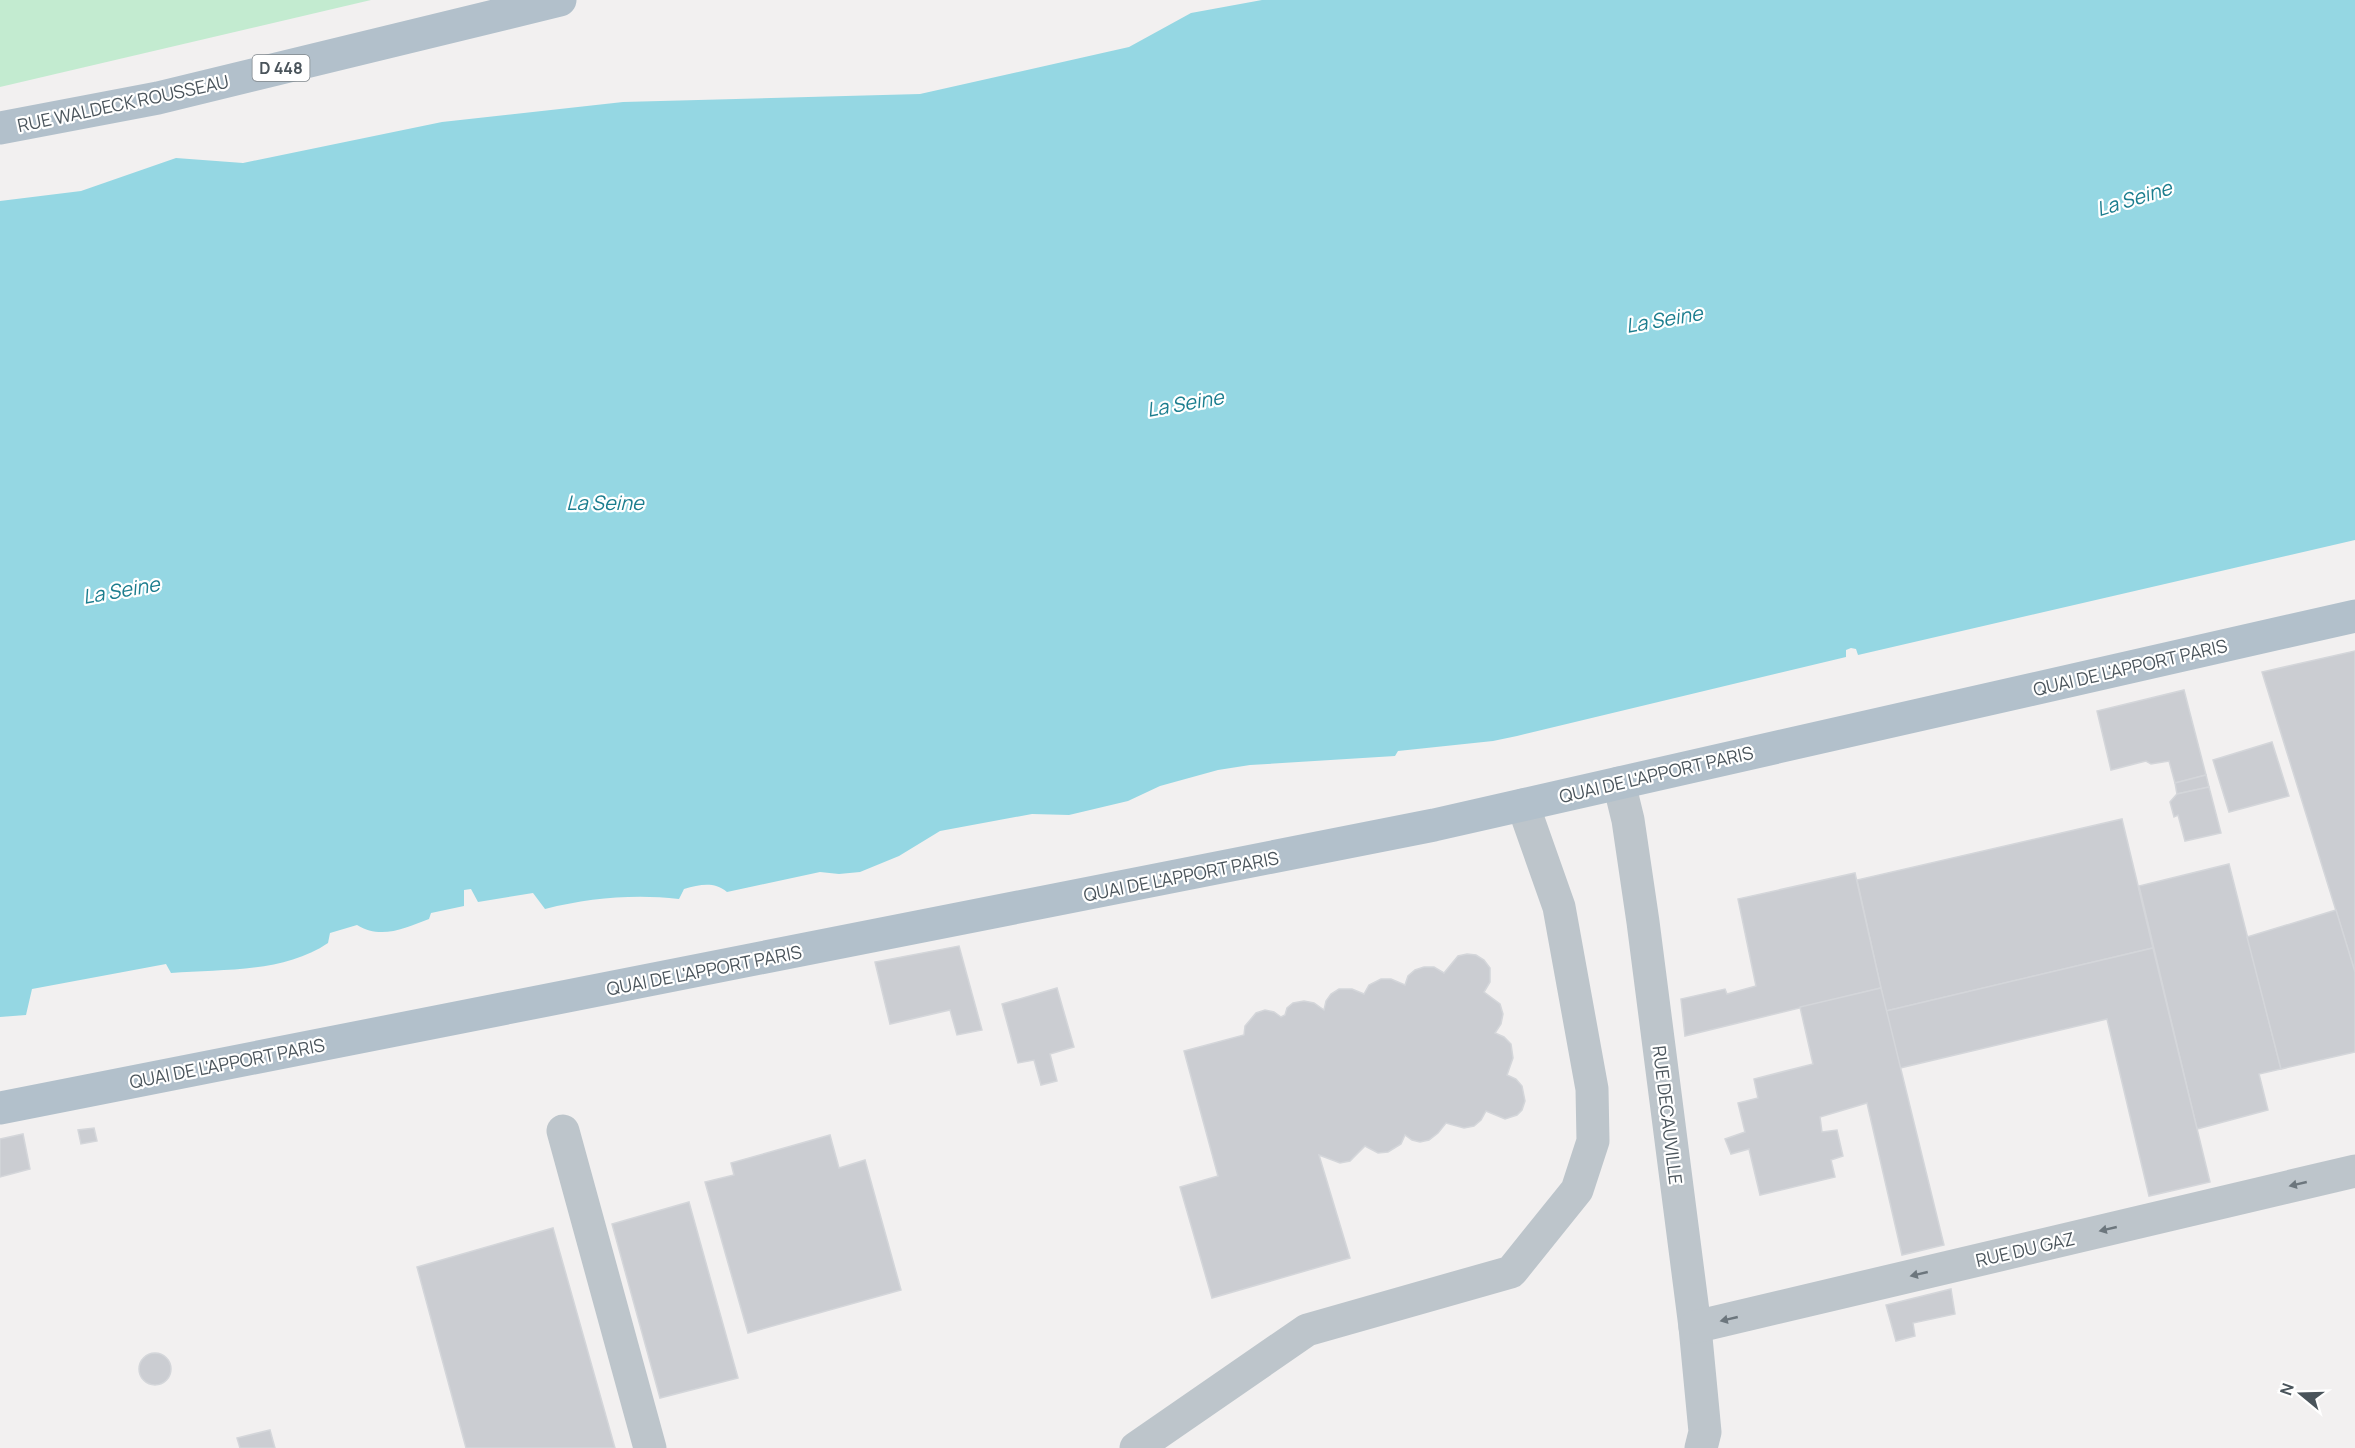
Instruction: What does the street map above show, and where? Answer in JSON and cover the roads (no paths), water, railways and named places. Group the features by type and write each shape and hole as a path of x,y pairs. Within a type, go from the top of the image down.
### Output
{"main road":[{"name":"RUE WALDECK ROUSSEAU","path":"0,128 158,98 560,0"},
{"name":"QUAI DE L'APPORT PARIS","path":"0,1108 1434,825 2355,616"}],"street":[{"name":"RUE DECAUVILLE","path":"1619,783 1629,820 1695,1327 1705,1432 1701,1448"},
{"path":"1136,1448 1307,1330 1511,1272 1577,1190 1593,1141 1592,1089 1559,907 1523,805"},
{"path":"564,1131 650,1448"},
{"name":"RUE DU GAZ","path":"1695,1327 2355,1171"}],"water":[{"name":"La Seine","path":"1262,0 2355,0 2355,540 1858,655 1856,649 1851,648 1846,650 1846,657 1493,741 1398,751 1395,756 1250,765 1218,770 1160,786 1128,801 1069,815 1032,814 940,831 899,856 860,872 839,874 820,872 727,892 717,886 701,885 684,889 679,899 612,898 545,909 533,893 478,902 471,889 464,890 464,906 431,913 429,919 393,931 375,932 357,925 330,933 328,943 292,960 252,968 171,973 166,964 32,989 26,1015 0,1017 0,201 81,191 176,158 243,163 442,122 623,102 920,94 1129,47 1191,13"}]}
